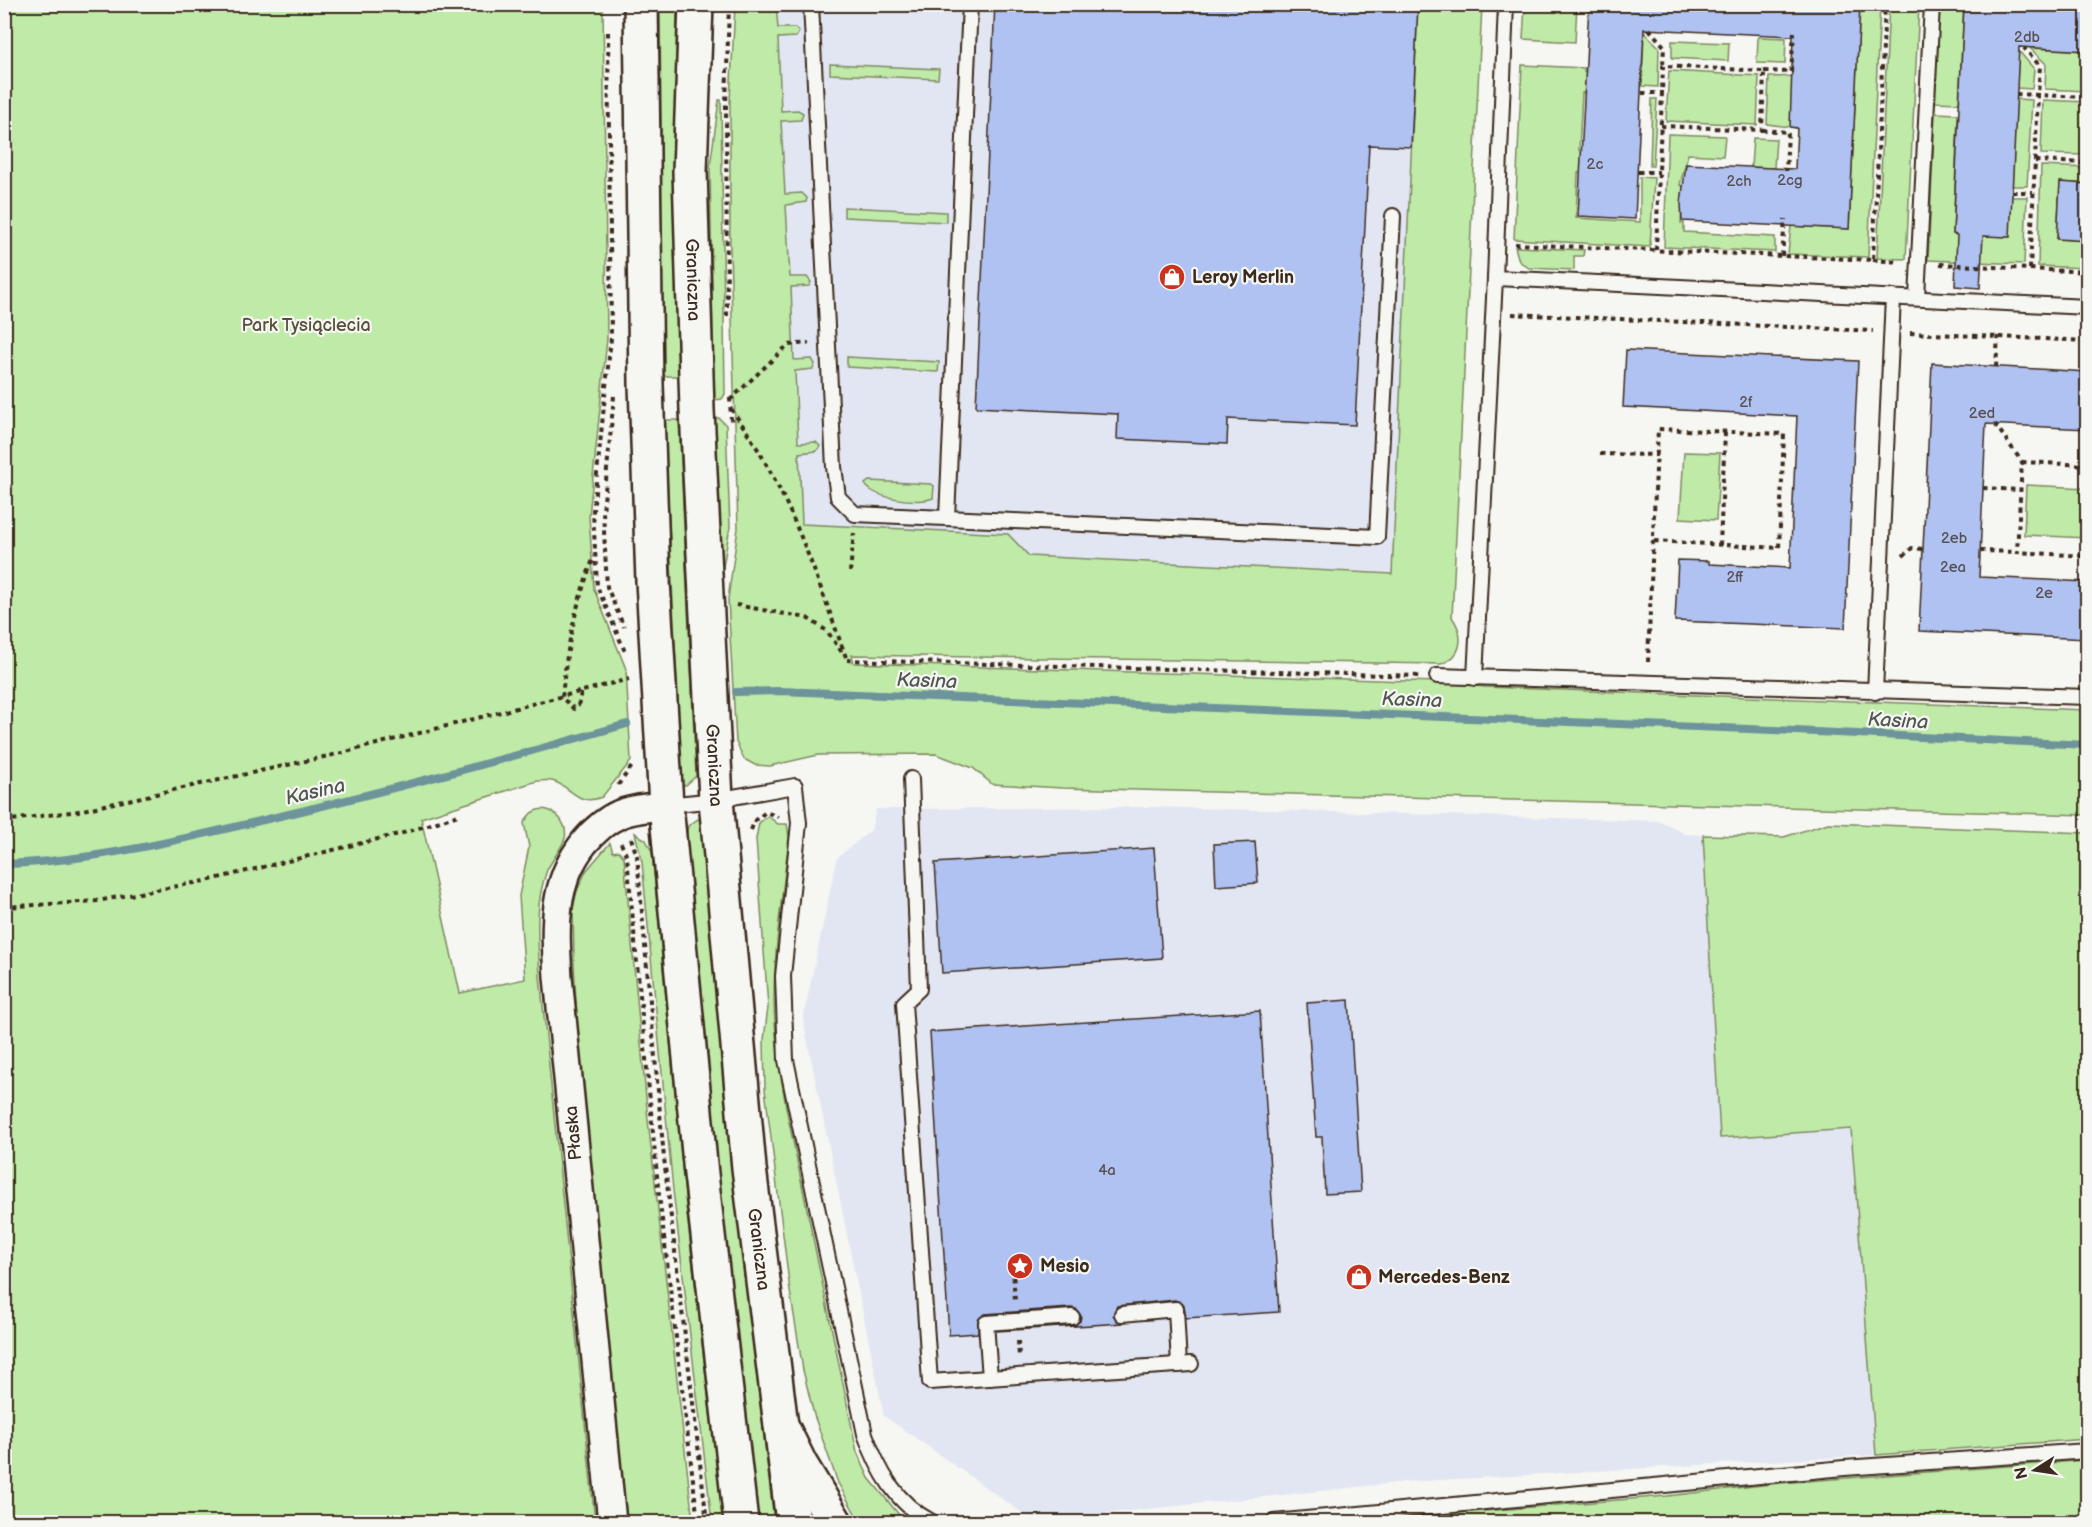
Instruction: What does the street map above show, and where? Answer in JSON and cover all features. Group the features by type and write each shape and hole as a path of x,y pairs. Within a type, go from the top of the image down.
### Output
{"main road":[{"path":"641,4 646,385 637,671 666,805 700,1174 741,1522"},
{"name":"Graniczna","path":"696,4 690,171 697,419 716,800 749,1168 793,1522"},
{"path":"781,1425 835,1522"}],"street":[{"name":"Płaska","path":"612,1522 559,988 555,923 562,880 570,864 590,836 620,814 666,805"}],"lane":[{"path":"811,4 834,467 838,497 855,514 1377,537 1393,216"},
{"path":"947,518 970,4"},
{"path":"1475,678 1506,4"},
{"path":"1917,298 1932,4"},
{"path":"1495,278 2088,307"},
{"path":"1875,692 1893,297"},
{"path":"1437,676 1875,692 2088,697"},
{"path":"911,779 919,988 904,1003 930,1382 1185,1365 1176,1309 1122,1314"},
{"path":"666,805 716,800 795,786 799,823 783,976 786,1060 789,1078 865,1434 887,1482 900,1498 932,1522"},
{"path":"990,1378 986,1323 1072,1317"},
{"path":"1274,1522 1844,1468 2088,1451"}],"path":[{"path":"727,317 726,104 729,4"},
{"path":"1873,260 1885,4"},
{"path":"4,821 78,811 342,753 582,693 637,671 597,586 593,512 608,387 610,338 608,27"},
{"path":"1649,29 1664,46 1656,250"},
{"path":"1663,66 1791,72 1794,32"},
{"path":"2024,48 2040,66 2030,269"},
{"path":"1762,130 1764,71"},
{"path":"1642,93 1662,93"},
{"path":"2016,94 2088,97"},
{"path":"1661,126 1788,132 1786,171"},
{"path":"2035,161 2088,163"},
{"path":"1638,172 1659,172"},
{"path":"2012,192 2033,192"},
{"path":"1782,256 1785,219"},
{"path":"1509,244 2088,272"},
{"path":"1493,313 2088,341"},
{"path":"1996,367 1998,336"},
{"path":"730,400 788,345 828,342"},
{"path":"729,388 731,431"},
{"path":"730,409 762,457 796,522 847,660"},
{"path":"1995,424 2022,462 2017,552"},
{"path":"1647,684 1653,541 1658,429 1784,434 1779,548 1653,541"},
{"path":"1720,545 1725,432"},
{"path":"1600,454 1657,455"},
{"path":"2022,462 2088,465"},
{"path":"1983,488 2020,490"},
{"path":"850,572 855,514"},
{"path":"1911,548 1923,549"},
{"path":"1980,551 2088,556"},
{"path":"562,698 565,662 573,621 596,554"},
{"path":"730,604 807,618 827,631 847,660"},
{"path":"847,660 1437,676"},
{"path":"562,698 574,709 582,693"},
{"path":"613,790 632,768 635,759"},
{"path":"751,829 755,820 766,812 782,820 799,823"},
{"path":"4,907 97,901 210,880 396,835 461,814"},
{"path":"4,816 12,820"},
{"path":"629,833 637,856 664,1158 707,1522"},
{"path":"618,837 627,857 658,1186 698,1522"},
{"path":"1012,1259 1017,1321"}],"shaded area":[{"path":"776,5 1419,5 1392,574 1029,556 1008,534 802,524 799,453 817,451 819,444 798,443 795,370 813,369 815,364 812,359 794,360 791,287 811,284 807,277 790,277 786,204 803,203 802,193 785,195 781,121 801,120 803,113 798,110 781,111 778,38 796,37 778,29"},
{"name":"Mercedes-Benz","path":"1152,807 1660,821 1685,834 1703,835 1720,1138 1851,1129 1876,1455 1405,1482 1034,1521 884,1416 803,1019 837,858 871,830 876,809"}],"green space":[{"name":"Park Tysiąclecia","path":"5,4 603,5 607,339 589,516 594,589 626,669 631,761 602,797 580,798 552,781 537,781 421,818 460,993 525,979 519,896 529,847 524,823 533,812 545,809 556,815 564,825 565,838 547,870 540,896 538,949 595,1522 5,1522"},
{"path":"660,5 677,5 674,193 678,376 663,376"},
{"path":"776,5 778,28 795,28 799,32 796,37 778,38 781,111 798,110 803,113 801,120 781,121 785,194 802,193 807,198 806,202 786,205 790,277 807,277 811,282 809,286 791,287 794,360 812,359 815,364 813,369 795,371 798,443 816,442 820,446 817,451 799,453 802,524 1008,534 1029,556 1392,574 1418,5 1482,5 1452,617 1459,630 1460,644 1454,656 1441,664 852,655 854,663 1437,682 1485,687 2087,710 2087,815 1063,788 992,784 973,768 936,754 818,755 770,766 755,765 744,759 736,742 728,599 738,528 730,248 730,101 735,6"},
{"path":"1525,5 1577,5 1575,42 1523,39"},
{"path":"1860,5 1880,5 1868,257 1788,254 1791,226 1849,229"},
{"path":"1889,5 1919,5 1906,259 1877,258"},
{"path":"1940,5 1964,5 1959,103 1935,102"},
{"path":"1644,32 1659,47 1658,87 1642,86"},
{"path":"1758,37 1786,38 1785,64 1757,63"},
{"path":"1672,41 1729,43 1728,61 1672,58"},
{"path":"2030,48 2087,51 2087,91 2045,89 2046,64"},
{"path":"2018,50 2034,69 2032,89 2017,88"},
{"path":"830,64 939,69 938,79 830,74"},
{"path":"1522,65 1584,68 1584,71 1591,72 1589,92 1582,93 1579,150 1587,151 1585,172 1578,173 1576,218 1640,222 1640,177 1654,178 1650,247 1514,239"},
{"path":"1669,71 1759,76 1757,125 1666,121"},
{"path":"1800,76 1797,128 1767,124 1769,77"},
{"path":"1652,99 1657,99 1653,166 1650,166"},
{"path":"2016,99 2032,100 2027,186 2012,186"},
{"path":"719,100 721,100 725,394 722,399 714,400 710,167"},
{"path":"2043,100 2087,102 2087,155 2041,154"},
{"path":"1935,113 1958,114 1953,234 2009,237 2011,197 2027,197 2024,264 1928,260"},
{"path":"1668,134 1725,136 1723,156 1688,154 1680,185 1683,186 1681,223 1684,223 1684,232 1775,237 1775,252 1664,247"},
{"path":"1753,138 1776,139 1774,168 1751,167"},
{"path":"2041,166 2087,168 2087,184 2060,182 2057,239 2087,241 2087,268 2038,266"},
{"path":"844,207 946,212 946,222 844,217"},
{"path":"1515,247 1584,250 1583,256 1574,256 1574,270 1529,268 1519,261"},
{"path":"847,357 939,362 938,372 847,367"},
{"path":"714,418 719,418 726,425 730,527 721,578"},
{"path":"664,420 679,420 696,776 686,785 682,785"},
{"path":"1684,452 1720,453 1716,520 1680,518"},
{"path":"869,481 931,484 934,486 933,498 908,500 887,497 870,489 865,484"},
{"path":"2026,485 2087,488 2087,538 2024,535"},
{"path":"768,816 778,824 787,824 789,837 774,981 775,1029 786,1107 857,1452 869,1478 905,1522 860,1522 838,1483 814,1415 803,1370 790,1291 765,1089 764,1040 768,1007 756,839 759,823"},
{"path":"701,819 735,1191 774,1522 758,1522 702,1030 686,836 688,826"},
{"path":"1828,823 2087,833 2087,1439 1876,1455 1851,1129 1720,1138 1703,835 1784,837"},
{"path":"635,833 646,840 652,852 685,1197 723,1522 712,1522 673,1190 642,862"},
{"path":"610,843 613,852 619,851 624,857 648,1120 693,1522 627,1522 579,1060 574,963 573,908 577,891 586,871"},
{"path":"2087,1460 2087,1522 1350,1522 1667,1496 1780,1483"}],"building":[{"name":"Leroy Merlin","path":"995,4 1418,4 1411,147 1369,145 1355,425 1228,419 1227,444 1117,439 1118,414 976,407"},
{"path":"1589,4 1860,4 1849,229 1682,221 1681,203 1686,164 1795,169 1797,128 1790,127 1793,36 1644,29 1635,219 1578,216"},
{"path":"1964,4 2088,4 2088,51 2019,47 2010,237 1983,236 1980,288 1955,286 1957,235 1953,234"},
{"path":"2060,182 2088,184 2088,241 2057,239"},
{"path":"1626,350 1858,361 1845,628 1675,621 1678,560 1790,568 1797,416 1623,407"},
{"path":"1932,363 2088,372 2088,429 1986,424 1979,577 2088,582 2088,639 1919,631"},
{"path":"1255,842 1258,883 1216,886 1214,844"},
{"path":"1154,848 1162,958 942,973 935,863"},
{"path":"1349,1000 1361,1192 1325,1194 1322,1137 1316,1137 1307,1003"},
{"path":"1260,1011 1279,1312 1186,1318 1184,1305 1175,1300 1117,1306 1113,1315 1122,1323 996,1331 1073,1326 1080,1321 1081,1316 1076,1309 1071,1308 985,1314 978,1320 978,1333 949,1335 930,1032"}],"waterway":[{"name":"Kasina","path":"736,692 780,691 1774,730 2088,745"},
{"name":"Kasina","path":"4,864 106,854 206,834 406,785 627,724"},
{"path":"2067,1522 2088,1521"}],"place":[{"name":"Leroy Merlin","path":"1172,277"},
{"name":"Mesio","path":"1020,1266"},
{"name":"Mercedes-Benz","path":"1359,1277"}]}
